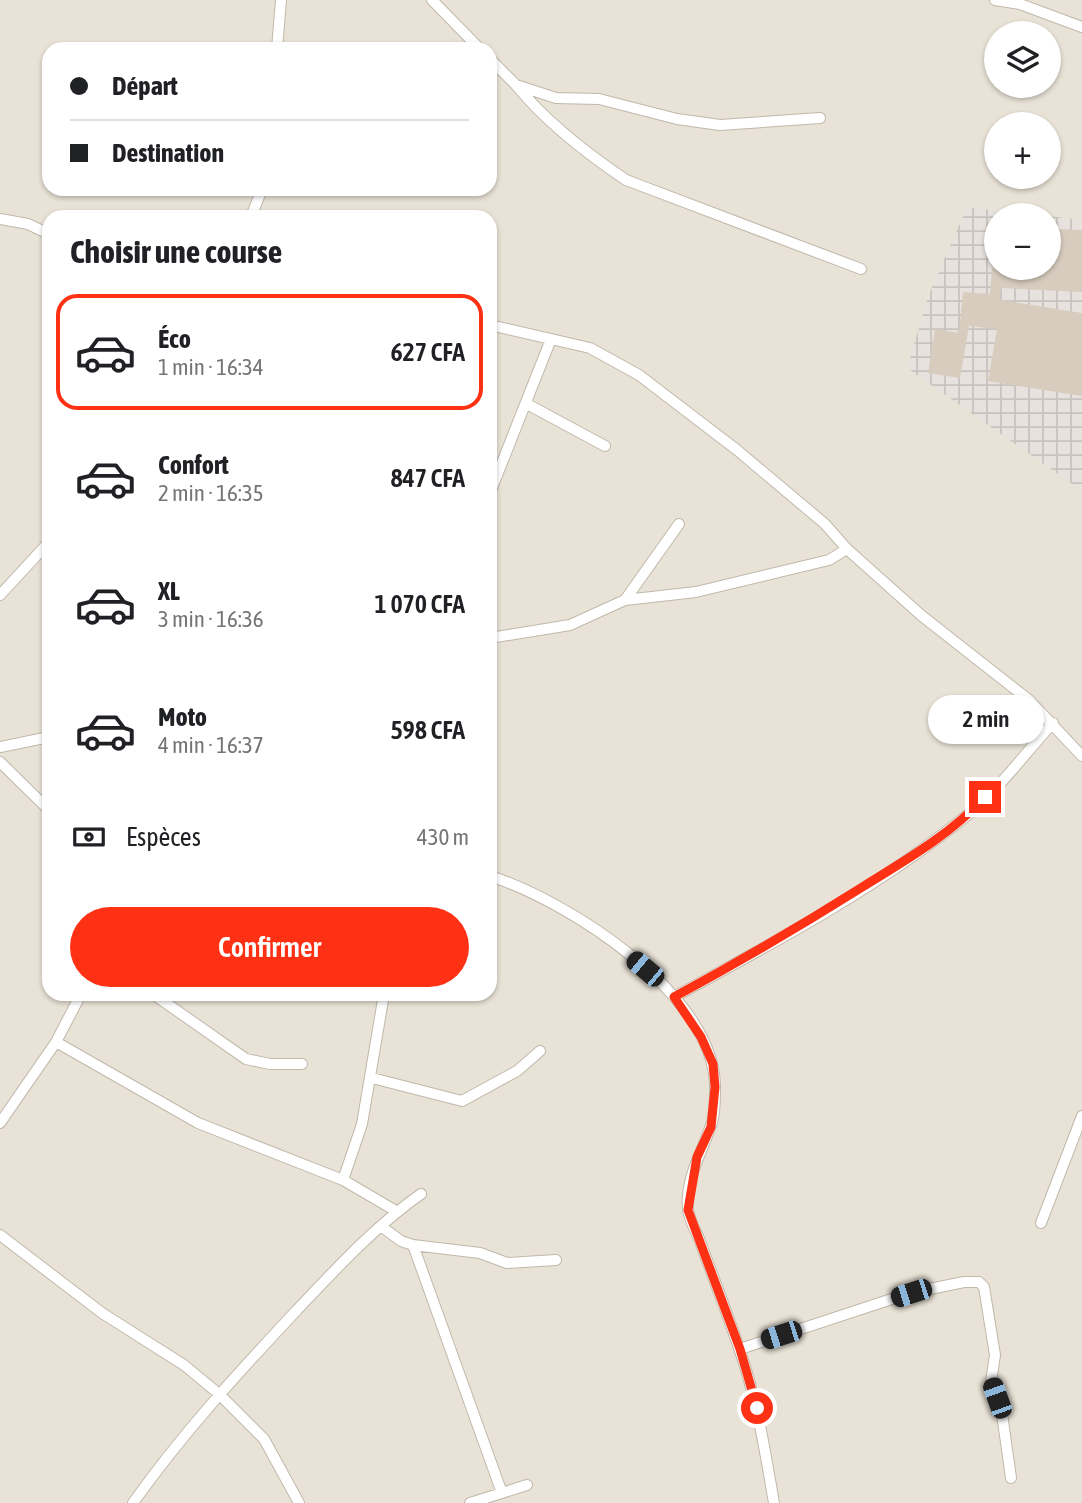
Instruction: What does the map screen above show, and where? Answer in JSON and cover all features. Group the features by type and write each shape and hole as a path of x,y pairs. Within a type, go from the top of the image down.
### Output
{"street":[{"path":"278,42 281,0"},
{"path":"432,0 473,42"},
{"path":"995,0 1020,4 1082,27"},
{"path":"497,66 534,108 597,160 626,180 861,269"},
{"path":"516,85 556,97 599,99 677,119 720,125 820,118"},
{"path":"0,219 28,224 42,231"},
{"path":"497,327 590,348 639,375 748,458 825,524 847,549 922,616 980,659 1053,723 1082,756"},
{"path":"497,476 551,339"},
{"path":"527,404 605,446"},
{"path":"625,600 679,524"},
{"path":"497,637 570,625 625,600 695,592 829,561 847,549"},
{"path":"0,595 42,550"},
{"path":"674,997 762,949 909,858 968,815 1053,723"},
{"path":"0,747 42,738"},
{"path":"0,762 42,803"},
{"path":"497,879 553,903 595,927 674,997 701,1037 713,1064 711,1127 697,1157 688,1210 740,1349 762,1429 774,1503"},
{"path":"0,1123 56,1042 78,1001"},
{"path":"163,1001 246,1059 270,1064 302,1064"},
{"path":"343,1180 362,1124 372,1078 383,1001"},
{"path":"56,1042 198,1123 343,1180 396,1211"},
{"path":"372,1078 462,1101 517,1071 540,1051"},
{"path":"1041,1223 1082,1116"},
{"path":"133,1503 164,1460 219,1394 334,1271 396,1211 421,1194"},
{"path":"382,1227 401,1241 412,1245 480,1253 507,1264 556,1260"},
{"path":"0,1235 102,1313 184,1365 219,1394 264,1439 299,1503"},
{"path":"412,1245 502,1493"},
{"path":"740,1349 911,1293 964,1282 979,1282 984,1287 995,1355 991,1382 1002,1413 1011,1478"},
{"path":"470,1503 527,1485"}],"shaded area":[{"path":"0,0 1082,0 1082,1503 0,1503"},
{"path":"967,207 984,209 984,280 1061,280 1061,218 1082,220 1082,491 907,368 928,297"}],"building":[{"path":"1061,229 1082,230 1082,292 1001,288 1000,300 1082,313 1082,396 988,381 997,329 969,326 960,378 928,373 935,329 959,333 963,292 990,294 991,280 1061,280"}],"route":[{"path":"757,1408 740,1349 688,1210 697,1157 711,1127 715,1087 713,1064 701,1037 674,997 762,949 909,858 968,815 985,797"}]}
